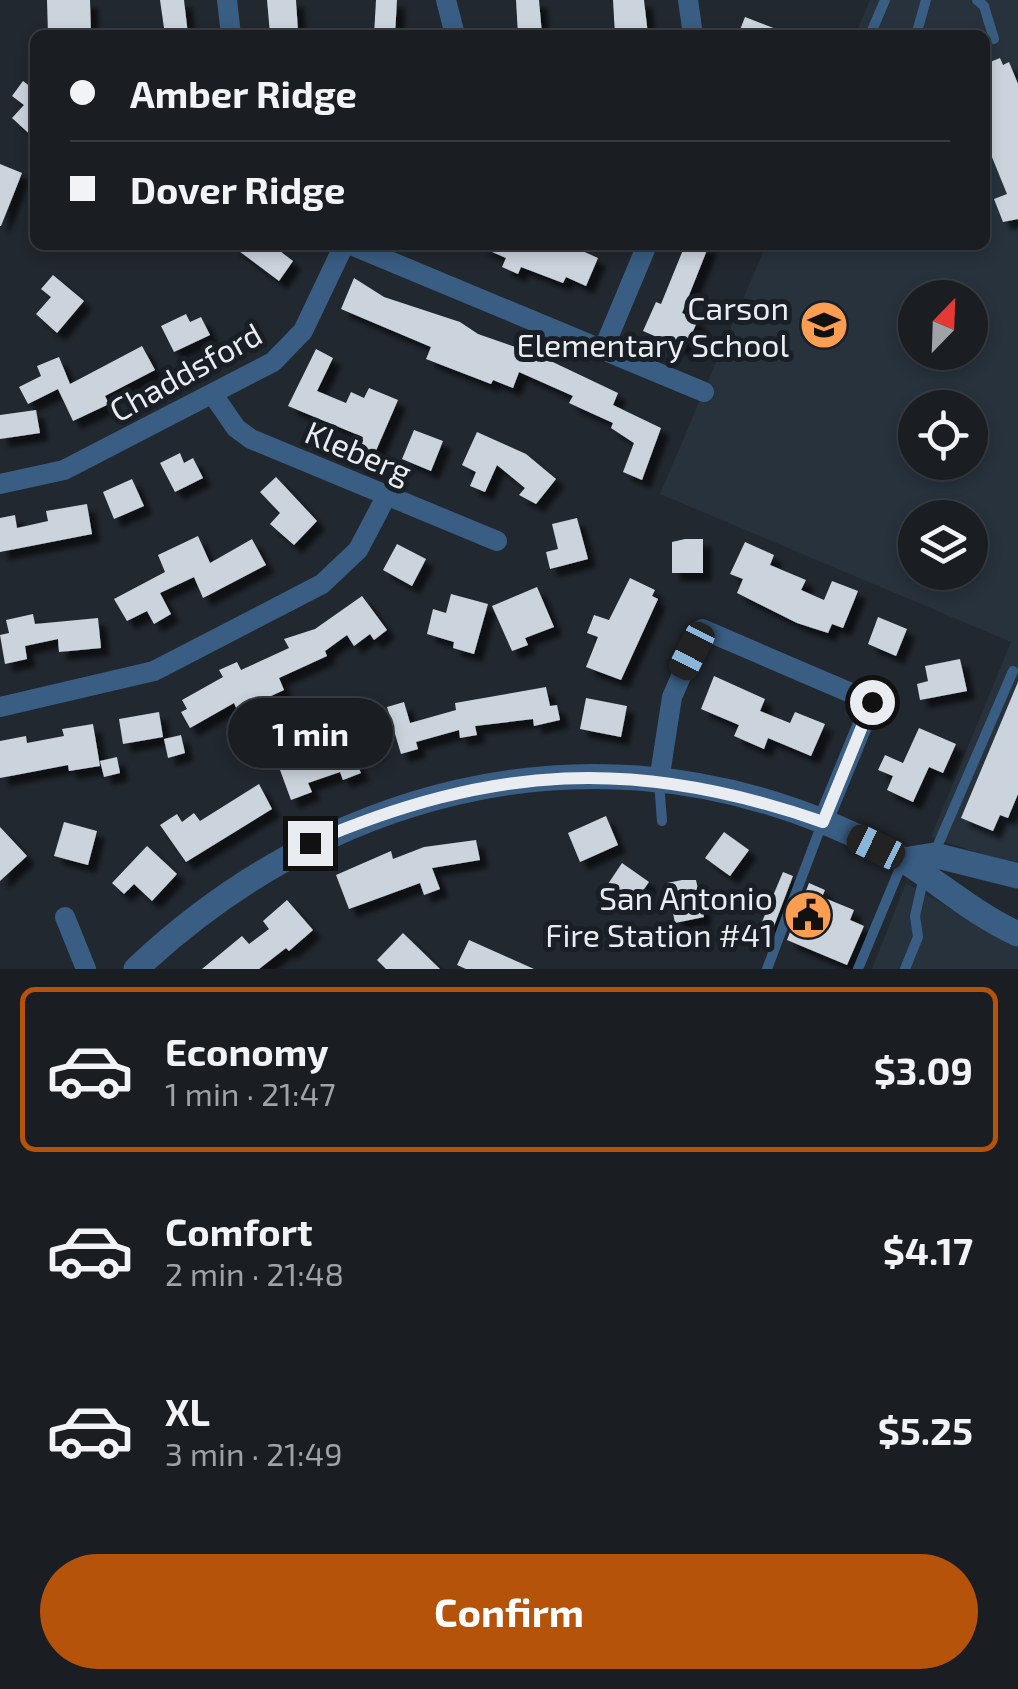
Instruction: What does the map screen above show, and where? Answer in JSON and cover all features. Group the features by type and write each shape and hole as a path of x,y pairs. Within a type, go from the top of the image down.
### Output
{"street":[{"path":"226,0 231,30"},
{"path":"446,0 454,30"},
{"path":"688,0 692,30"},
{"name":"Chaddsford","path":"0,484 64,470 214,396 273,362 303,331 345,250"},
{"path":"360,250 704,392"},
{"path":"603,350 645,250"},
{"name":"Kleberg","path":"214,396 236,428 252,439 497,542"},
{"path":"0,707 154,671 322,584 358,550 387,495"},
{"path":"659,781 672,697 702,629 872,702 823,822"},
{"path":"136,969 186,922 235,886 310,843 375,814 477,786 567,778 659,781 766,802 823,822 903,860 1018,876"},
{"path":"929,866 1018,934"},
{"path":"65,917 86,969"}],"lane":[{"path":"872,30 885,0"},
{"path":"917,30 926,0"},
{"path":"977,0 984,6 994,40"},
{"path":"905,969 918,937 915,916 929,866 1013,671"},
{"path":"659,781 662,822"},
{"path":"767,969 823,822"},
{"path":"858,969 903,860"}],"shaded area":[{"name":"Carson Elementary School","path":"870,0 1018,0 1018,866 931,837 1011,642 660,494 764,250 990,250 990,30 857,30"},
{"path":"906,883 1018,947 1018,969 872,969"}],"building":[{"path":"47,0 90,0 91,30 48,30"},
{"path":"160,0 184,0 187,30 164,30"},
{"path":"267,0 296,0 298,30 270,30"},
{"path":"376,0 397,0 395,30 374,30"},
{"path":"516,0 539,0 542,30 518,30"},
{"path":"613,0 644,0 647,30 615,30"},
{"path":"745,17 779,30 740,30"},
{"path":"1000,58 1003,65 1009,62 1018,84 1018,219 1003,222 994,199 1007,194 990,152 990,62"},
{"path":"23,81 30,86 30,134 12,118 24,105 12,96"},
{"path":"0,164 22,173 1,226 0,226"},
{"path":"238,250 279,250 293,261 279,281"},
{"path":"488,250 580,250 598,258 586,286 566,277 563,283 521,267 518,274 502,267 506,258"},
{"path":"683,250 707,250 682,313 698,320 685,349 643,331 656,302 661,304"},
{"path":"53,275 84,301 57,333 36,314 51,297 41,289"},
{"path":"354,278 384,297 460,322 478,334 538,355 618,393 613,405 661,428 642,480 623,472 634,443 611,428 613,423 569,403 573,396 519,372 513,388 493,380 491,384 426,359 431,347 341,309"},
{"path":"186,314 190,322 201,317 210,335 174,352 161,326"},
{"path":"142,346 155,370 105,396 109,404 73,421 58,389 28,404 19,387 41,376 37,366 59,357 70,384"},
{"path":"316,349 333,358 317,391 346,403 351,392 364,398 369,388 398,400 375,453 360,446 363,437 288,406"},
{"path":"36,410 40,433 0,439 0,415"},
{"path":"414,430 443,441 431,471 402,459"},
{"path":"477,432 526,454 556,479 536,504 519,495 525,488 497,465 485,492 470,486 476,472 462,465"},
{"path":"180,453 184,463 193,458 203,478 175,492 160,463"},
{"path":"276,477 317,521 294,545 270,524 280,513 260,492"},
{"path":"132,479 144,506 114,519 103,492"},
{"path":"87,504 92,534 0,552 0,518 15,515 17,528 48,521 46,511"},
{"path":"577,518 588,559 550,569 546,552 558,549 552,524"},
{"path":"198,536 210,563 252,539 266,565 203,598 194,577 160,593 171,614 154,624 147,611 127,621 114,599 165,572 158,555"},
{"path":"703,539 703,573 672,573 672,542"},
{"path":"745,542 774,555 770,565 806,580 801,590 824,600 832,581 858,591 843,628 832,624 828,633 797,623 737,593 743,579 730,574"},
{"path":"397,544 426,559 412,586 383,570"},
{"path":"630,578 655,590 652,596 658,599 621,680 586,667 598,637 587,633 594,615 609,620"},
{"path":"537,587 554,627 525,638 528,645 512,651 492,606"},
{"path":"451,594 488,604 474,654 453,648 454,642 427,634 433,609 446,613"},
{"path":"362,596 387,630 374,640 370,634 354,646 347,635 325,651 327,656 279,678 284,690 258,702 263,714 243,723 234,703 190,728 181,712 187,709 182,700 223,677 219,670 237,662 241,670 289,648 284,639 315,629"},
{"path":"33,614 35,624 98,618 101,648 59,652 58,639 25,646 27,659 5,664 0,635 9,633 6,620"},
{"path":"878,617 907,629 896,656 868,644"},
{"path":"960,659 967,691 920,700 917,684 928,681 925,666"},
{"path":"714,676 765,699 760,711 790,723 795,712 825,724 811,756 768,738 764,749 734,736 739,725 701,709"},
{"path":"1018,682 1018,794 1008,818 1000,815 993,831 961,818"},
{"path":"546,687 550,706 557,705 560,720 534,726 533,719 475,726 477,735 460,738 459,730 416,742 418,749 401,754 387,707 404,702 410,723 456,710 455,703"},
{"path":"586,698 627,706 621,737 580,729"},
{"path":"159,712 163,737 123,744 119,719"},
{"path":"367,722 379,750 355,760 361,773 343,780 340,772 308,783 312,792 291,800 276,759"},
{"path":"93,724 100,766 69,771 68,765 0,778 0,741 26,736 27,743 64,736 62,729"},
{"path":"919,728 956,744 943,773 929,767 913,802 887,790 893,776 878,770 885,755 903,763"},
{"path":"181,735 185,753 168,758 164,739"},
{"path":"117,757 120,773 104,777 100,761"},
{"path":"259,784 272,809 186,862 160,825 177,814 182,822 194,813 200,821"},
{"path":"606,816 618,845 580,862 568,833"},
{"path":"64,822 97,831 88,865 54,856"},
{"path":"0,827 27,856 0,881"},
{"path":"724,832 749,850 730,876 705,858"},
{"path":"476,840 480,860 432,868 440,889 424,895 420,883 349,909 336,875 391,851 393,859 424,847"},
{"path":"147,846 177,874 152,901 134,884 124,894 112,883"},
{"path":"622,863 649,882 632,906 606,887"},
{"path":"783,872 793,876 771,934 759,929"},
{"path":"696,880 704,917 675,923 667,883"},
{"name":"San Antonio Fire Station #41","path":"809,883 825,890 822,897 854,910 850,920 864,926 847,965 787,940"},
{"path":"287,900 313,930 289,951 286,948 259,969 202,969 242,936 249,944 269,929 263,921"},
{"path":"403,933 440,969 386,969 377,960"},
{"path":"469,940 534,969 466,969 457,965"}],"place":[{"name":"Carson Elementary School","path":"824,325"},
{"name":"San Antonio Fire Station #41","path":"808,915"}],"route":[{"path":"310,843 375,814 438,795 477,786 567,778 635,778 693,784 766,802 823,822 872,702"}]}
